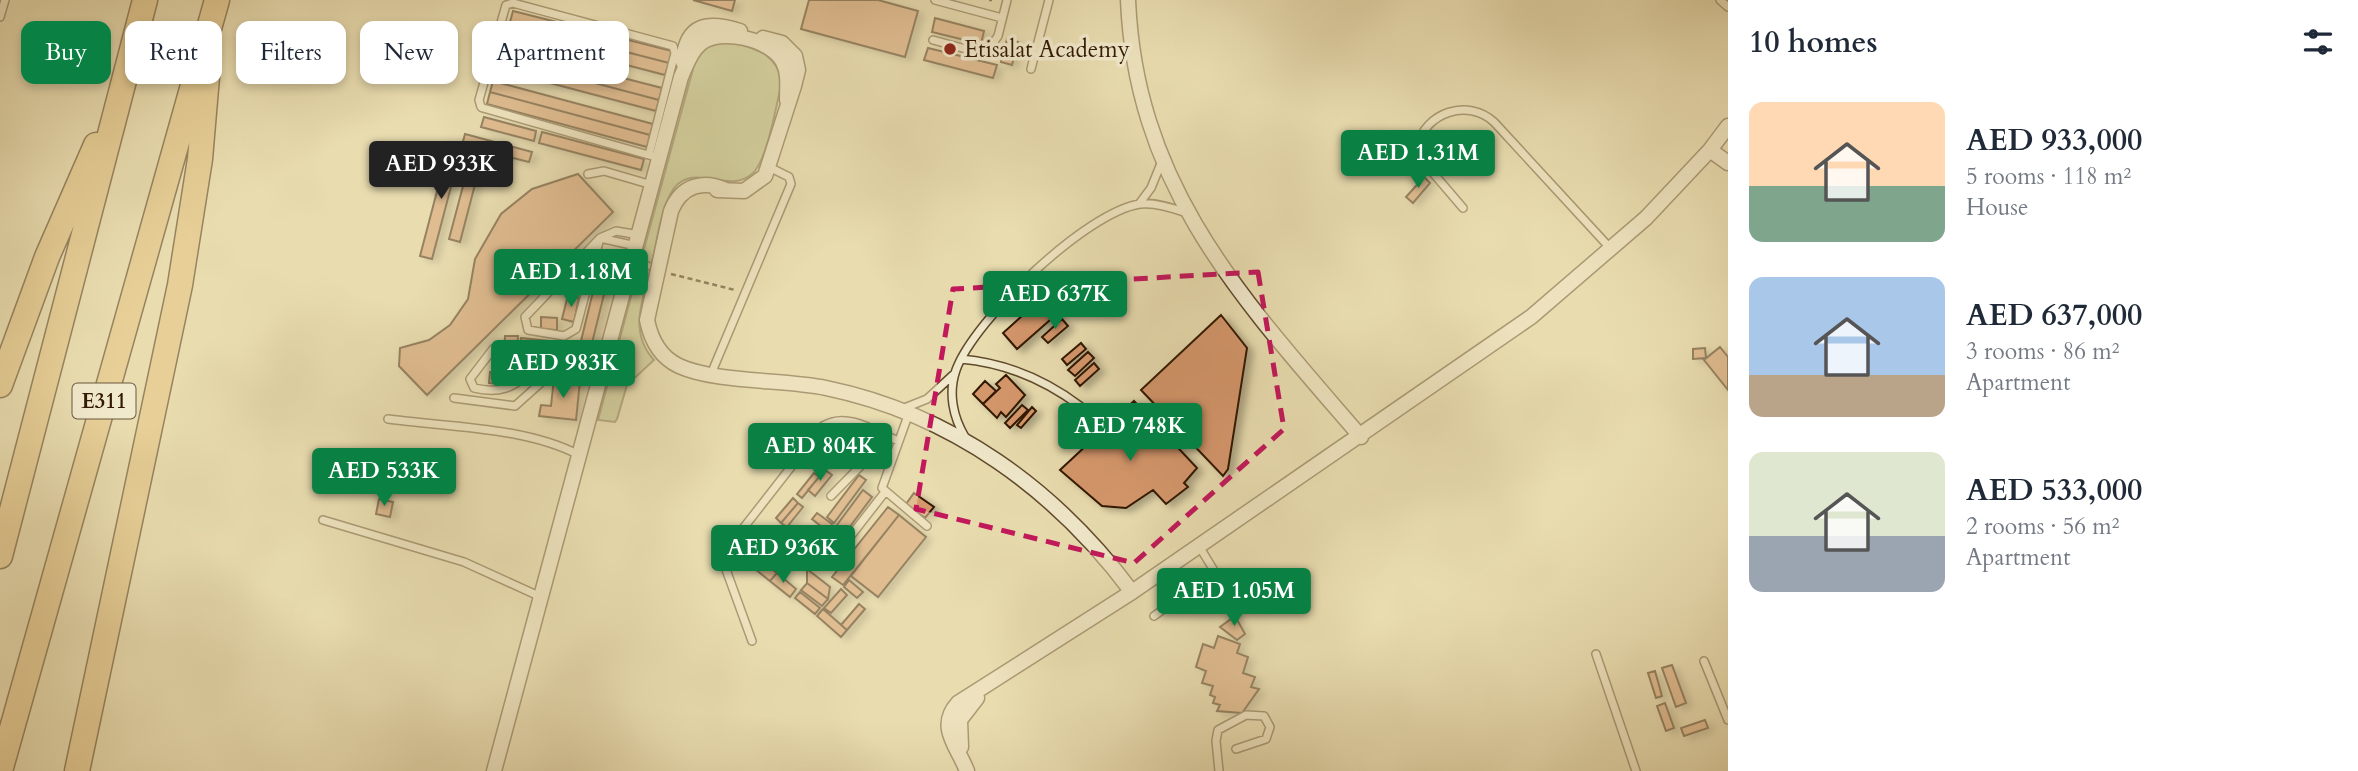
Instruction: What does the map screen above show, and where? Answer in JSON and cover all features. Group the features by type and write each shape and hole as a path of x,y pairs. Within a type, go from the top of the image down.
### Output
{"highway":[{"name":"E311","path":"0,556 145,0"},
{"name":"E311","path":"212,21 217,0"},
{"name":"E311","path":"0,771 194,84"},
{"path":"77,771 191,222 201,146 205,84"},
{"path":"0,385 65,214 119,97"}],"street":[{"path":"1128,0 1135,72 1162,161 1187,213 1231,281 1323,397 1328,410 1357,440"},
{"path":"494,771 638,241 652,185 654,156 686,46 700,28 718,25 749,37 782,43 795,56 798,70 769,167 760,183 744,191 726,190 704,184 683,192 671,211 647,320 657,348 679,366 711,374 826,388 904,411 967,441 1024,479 1094,547 1128,594"},
{"path":"967,771 960,752 949,737 949,715 958,703 993,683 1199,547 1531,317 1612,250 1721,142 1728,125"},
{"path":"1721,142 1728,163"}],"lane":[{"path":"0,17 5,0"},
{"path":"935,0 1002,18"},
{"path":"933,40 981,52 995,44 1007,0"},
{"path":"1031,69 1049,0"},
{"path":"1720,0 1728,7"},
{"path":"654,156 481,107 479,100 506,5 510,3 670,45 676,53 676,82"},
{"path":"1463,208 1422,160 1417,148 1423,135 1443,115 1464,108 1475,110 1494,122 1612,250"},
{"path":"1139,204 1151,188 1162,161"},
{"path":"711,374 791,184 789,177 769,167"},
{"path":"588,174 604,171 652,185"},
{"path":"967,441 954,413 952,392 955,372 976,333 995,311 1079,233 1098,221 1139,204 1163,206 1187,213"},
{"path":"600,238 573,332 560,336 528,330 525,317 600,238 617,231 638,241"},
{"path":"600,238 638,241"},
{"path":"560,280 587,288"},
{"path":"494,348 470,379 474,388 506,390 538,367 602,374"},
{"path":"961,359 998,364 1024,373 1050,385 1080,407"},
{"path":"454,398 515,405 552,368"},
{"path":"927,526 884,492 881,486 898,440 904,411 935,394 955,372"},
{"path":"388,419 528,437 555,443 580,455"},
{"path":"752,641 724,564 727,549 822,426 834,420 848,420 898,440"},
{"path":"831,496 889,436"},
{"path":"832,560 884,492"},
{"path":"323,520 471,564 541,597"},
{"path":"1154,616 1211,575 1213,569 1199,547"},
{"path":"1596,654 1636,771"},
{"path":"1704,661 1728,720"},
{"path":"1219,771 1216,741 1218,730 1246,715 1264,716 1270,727 1266,739 1236,749"}],"path":[{"path":"658,271 746,292"}],"highlighted area":[{"path":"1258,272 1284,429 1134,563 916,509 953,289"}],"green space":[{"path":"733,42 765,54 775,65 782,82 763,157 752,174 742,180 697,177 678,184 664,211 652,263 641,260 696,58 710,44"},
{"path":"639,267 650,270 641,305 640,328 646,350 654,360 627,385 615,422 598,420"}],"building":[{"path":"693,0 735,0 732,11"},
{"path":"809,0 878,0 918,11 905,57 801,29"},
{"path":"513,11 553,21 510,21"},
{"path":"935,18 984,31 981,44 932,32"},
{"path":"1007,39 1018,42 1012,65 1001,62"},
{"path":"629,40 672,51 669,63 629,53"},
{"path":"928,48 997,65 993,78 924,60"},
{"path":"629,53 669,63 665,75 629,66"},
{"path":"629,79 662,88 659,100 598,84 629,84"},
{"path":"492,84 504,84 653,124 650,135 490,92"},
{"path":"554,84 598,84 659,100 656,111"},
{"path":"490,92 650,135 647,147 487,104"},
{"path":"484,117 536,131 534,141 481,127"},
{"path":"542,132 644,159 641,170 539,143"},
{"path":"465,134 532,152 529,162 462,145"},
{"path":"450,142 462,145 432,259 420,256"},
{"path":"467,171 478,173 460,242 449,239"},
{"path":"578,174 613,212 427,395 399,366 400,348 429,340 450,325 468,299 475,259 501,214 532,189"},
{"path":"1424,177 1430,183 1413,203 1406,197"},
{"path":"600,263 611,266 591,347 580,345"},
{"path":"568,295 579,298 574,322 562,319"},
{"path":"1043,297 1058,313 1017,349 1003,333"},
{"path":"1221,315 1247,348 1228,469 1223,476 1141,390"},
{"path":"541,317 557,318 557,330 541,329"},
{"path":"1062,319 1068,326 1048,343 1042,337"},
{"path":"505,336 518,336 515,375 503,374"},
{"path":"521,338 578,344 577,356 520,350"},
{"path":"1081,343 1086,349 1067,365 1062,359"},
{"path":"1720,347 1728,357 1728,390 1704,360"},
{"path":"1705,348 1706,358 1693,359 1693,349"},
{"path":"1088,352 1094,358 1075,376 1068,370"},
{"path":"1094,363 1099,369 1080,386 1075,380"},
{"path":"490,372 501,373 500,384 489,383"},
{"path":"1006,375 1025,395 1006,417 1001,412 997,418 983,404 1000,388 996,384"},
{"path":"554,378 580,381 576,420 539,416 541,405 551,406"},
{"path":"985,381 996,391 983,404 973,394"},
{"path":"1134,401 1197,468 1184,483 1188,487 1166,504 1153,490 1126,508 1102,506 1060,470"},
{"path":"1022,405 1028,410 1010,428 1005,423"},
{"path":"1032,407 1036,411 1021,428 1017,425"},
{"path":"825,470 832,475 815,496 808,490"},
{"path":"814,473 819,477 802,498 797,494"},
{"path":"859,475 866,480 834,523 827,517"},
{"path":"863,490 872,497 825,560 816,553"},
{"path":"914,493 934,507 925,518 906,504"},
{"path":"793,498 798,503 781,523 776,518"},
{"path":"379,499 393,502 390,517 376,514"},
{"path":"798,503 803,507 787,527 781,523"},
{"path":"888,507 899,515 843,585 832,577"},
{"path":"817,513 832,524 827,531 812,519"},
{"path":"899,515 926,537 878,597 851,576"},
{"path":"819,527 830,535 824,543 813,535"},
{"path":"797,532 818,549 809,560 791,540"},
{"path":"756,557 777,573 770,581 750,565"},
{"path":"807,569 830,587 828,599 807,583"},
{"path":"777,573 796,589 790,597 770,581"},
{"path":"849,580 863,592 857,598 844,587"},
{"path":"807,583 828,599 822,606 801,590"},
{"path":"841,589 847,595 831,613 824,608"},
{"path":"800,592 820,608 815,614 795,598"},
{"path":"859,604 865,609 847,630 841,625"},
{"path":"823,609 847,630 841,637 817,616"},
{"path":"1235,616 1245,634 1237,640 1220,627"},
{"path":"1218,636 1240,644 1237,653 1248,657 1243,673 1255,677 1251,687 1259,689 1242,713 1217,711 1220,705 1213,703 1215,697 1210,695 1213,686 1202,683 1206,671 1196,667 1203,644 1214,648"},
{"path":"1672,665 1686,703 1676,707 1662,668"},
{"path":"1655,671 1662,696 1656,698 1648,673"},
{"path":"1665,703 1674,728 1666,731 1657,706"},
{"path":"1705,720 1708,728 1684,736 1681,728"}],"place":[{"name":"Etisalat Academy","path":"950,49"}]}
